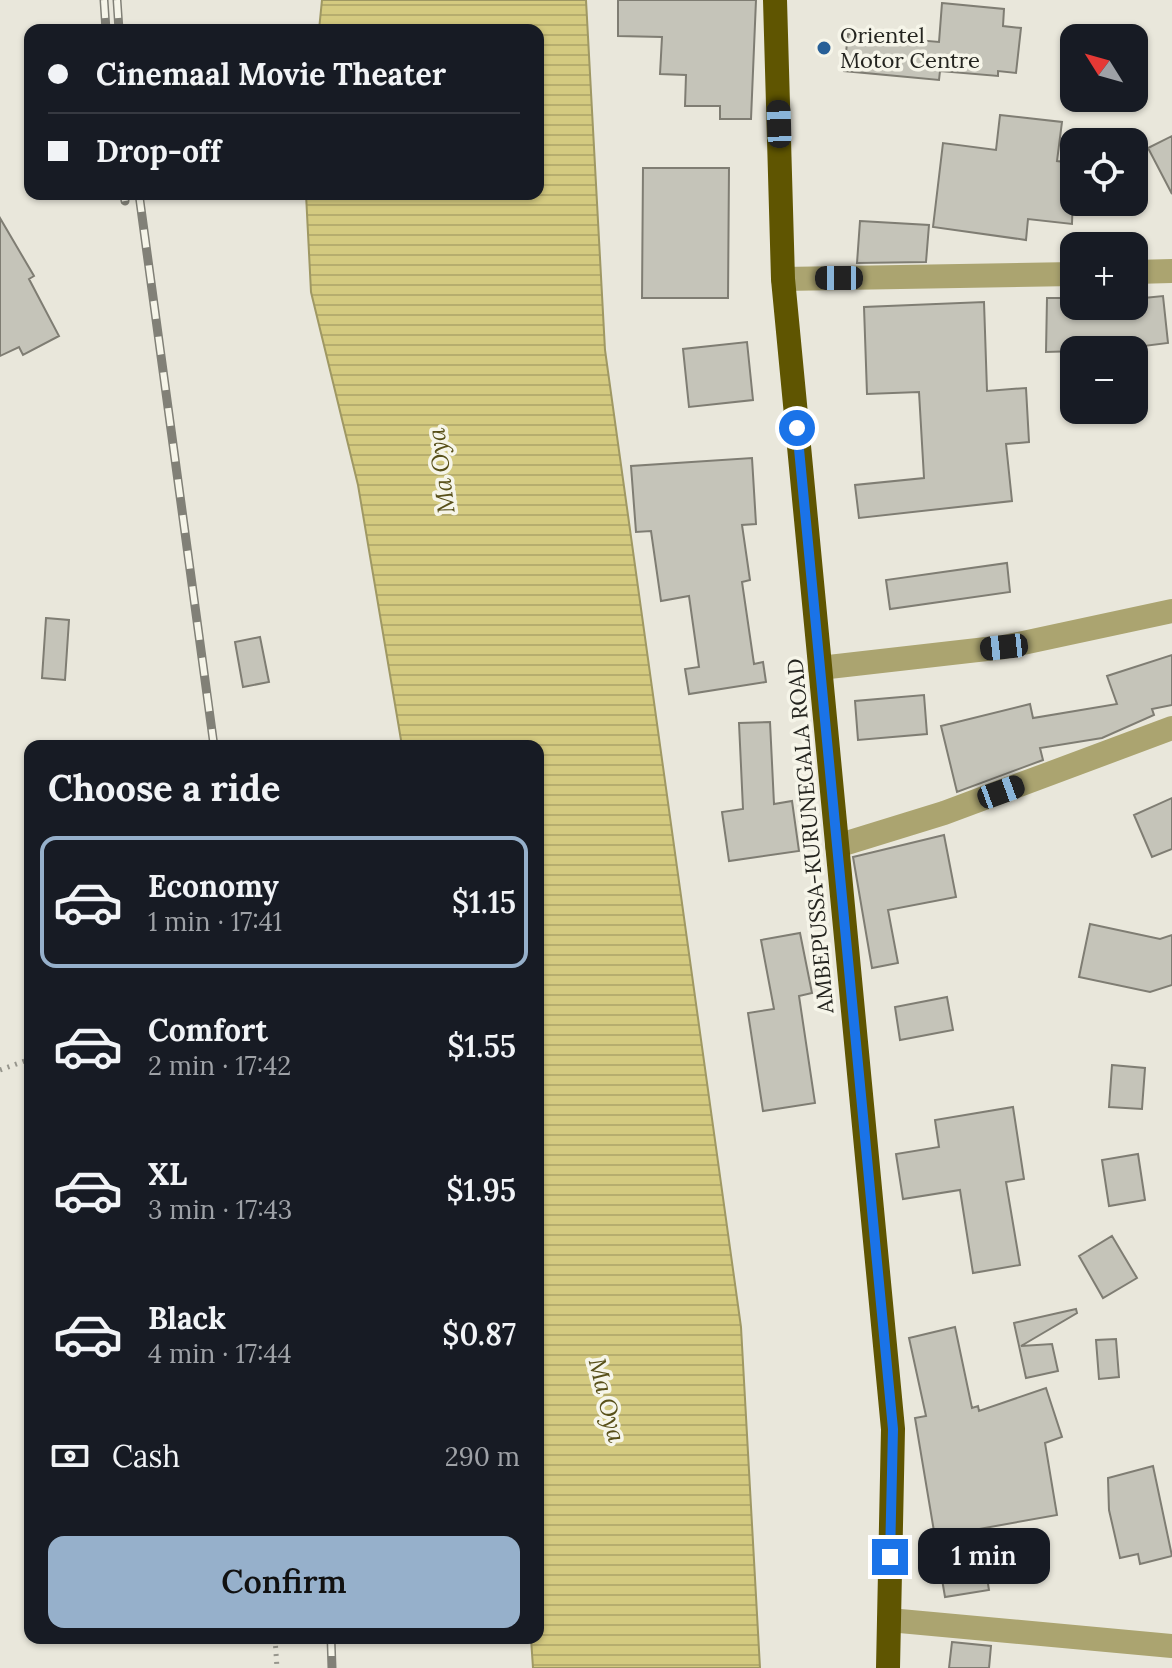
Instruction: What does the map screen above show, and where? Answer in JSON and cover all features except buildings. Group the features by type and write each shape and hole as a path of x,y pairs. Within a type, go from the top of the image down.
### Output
{"highway":[{"name":"AMBEPUSSA-KURUNEGALA ROAD","path":"775,0 783,279 893,1429 888,1668"}],"street":[{"path":"1148,272 1172,271"},
{"path":"783,279 1060,274"},
{"path":"820,668 1004,647 1172,611"},
{"path":"837,846 944,813 1172,728"},
{"path":"889,1620 1172,1646"}],"path":[{"path":"0,1070 24,1061"},
{"path":"275,1644 277,1668"}],"water":[{"name":"Ma Oya","path":"322,0 586,0 605,350 741,1327 760,1668 533,1668 531,1644 544,1644 544,740 401,740 358,485 311,292 306,200 544,200 544,24 320,24"}],"railway":[{"path":"104,0 106,24"},
{"path":"117,0 119,24"},
{"path":"140,200 213,740"},
{"path":"331,1644 332,1668"}],"place":[{"name":"Orientel Motor Centre","path":"824,48"}],"route":[{"path":"797,428 893,1429 890,1557"}]}
